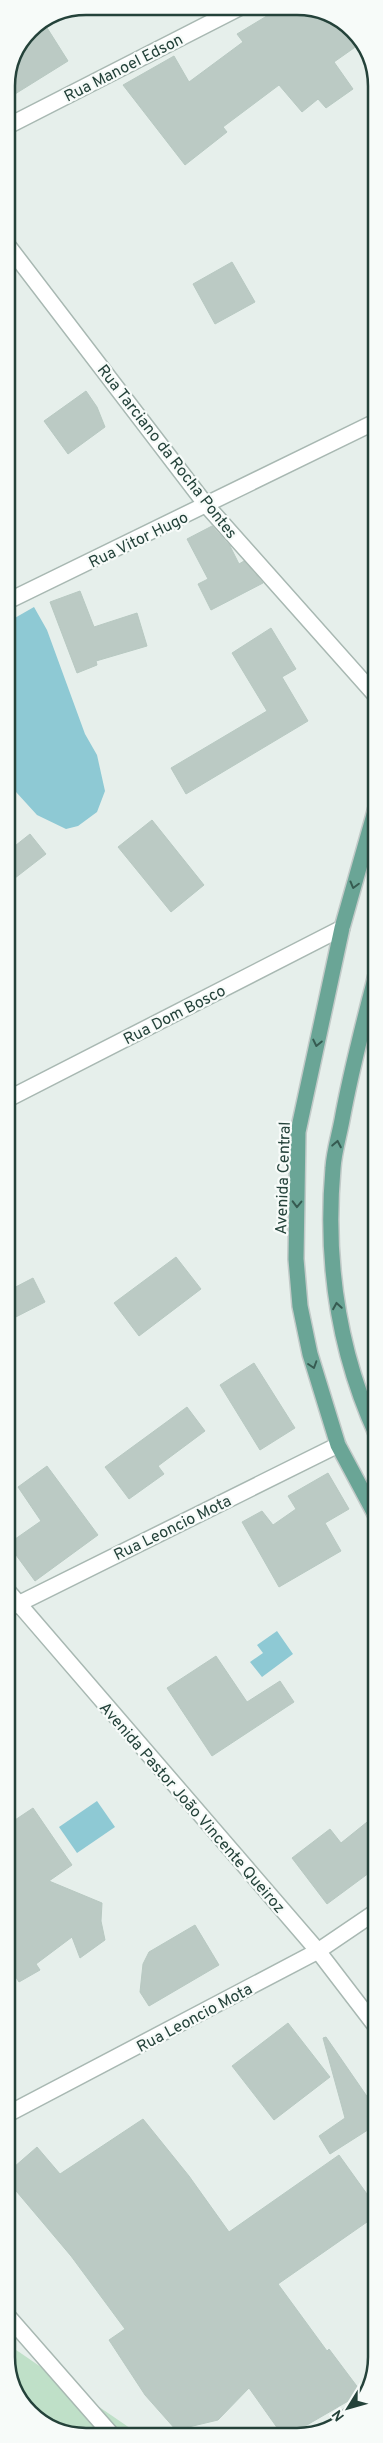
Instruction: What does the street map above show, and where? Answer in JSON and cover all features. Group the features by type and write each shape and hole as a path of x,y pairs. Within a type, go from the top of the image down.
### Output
{"main road":[{"name":"Avenida Central","path":"368,836 342,928 298,1132 296,1259 300,1306 310,1354 338,1445 368,1501"},
{"path":"368,1016 350,1077 333,1166 330,1229 332,1277 340,1330 368,1416"}],"street":[{"name":"Rua Manoel Edson","path":"15,122 225,15"},
{"name":"Rua Tarciano da Rocha Pontes","path":"15,255 207,506 368,687"},
{"name":"Rua Vitor Hugo","path":"15,598 207,506 368,426"},
{"name":"Rua Dom Bosco","path":"15,1095 342,928"},
{"name":"Rua Leoncio Mota","path":"15,1606 338,1445"},
{"name":"Avenida Pastor João Vincente Queiroz","path":"15,1610 318,1951 368,2016"},
{"name":"Rua Leoncio Mota","path":"15,2111 318,1951 368,1917"},
{"path":"15,2324 106,2428"}],"green space":[{"path":"15,2349 130,2428 72,2427 50,2419 27,2397 20,2384 17,2376"}],"water":[{"path":"34,607 47,630 85,734 97,755 105,791 97,812 78,826 66,829 37,815 15,791 15,618"},
{"path":"277,1631 293,1654 262,1677 250,1662 263,1653 257,1645"},
{"path":"97,1801 115,1827 77,1853 59,1827"}],"building":[{"path":"268,15 297,15 324,20 337,27 356,46 334,62 353,89 326,108 318,99 302,112 279,85 223,127 227,132 185,165 123,85 174,56 189,82 243,42 237,34"},
{"path":"46,27 68,61 15,94 16,72 20,59 27,46"},
{"path":"232,262 255,302 215,324 193,284"},
{"path":"86,391 97,407 105,427 68,454 44,421"},
{"path":"212,526 230,546 239,564 244,561 263,583 211,610 198,584 208,579 187,539"},
{"path":"80,591 94,627 137,613 147,646 96,661 97,665 77,673 50,602"},
{"path":"271,628 296,669 282,677 308,721 186,794 171,768 267,711 232,653"},
{"path":"152,820 204,885 171,912 118,847"},
{"path":"30,834 46,854 15,878 15,846"},
{"path":"176,1257 201,1289 139,1336 114,1303"},
{"path":"33,1278 45,1302 15,1317 15,1287"},
{"path":"254,1363 295,1428 260,1450 220,1385"},
{"path":"187,1407 205,1431 158,1466 164,1474 129,1499 105,1467"},
{"path":"47,1466 98,1535 35,1581 15,1554 15,1539 41,1521 18,1487"},
{"path":"328,1473 349,1509 325,1523 341,1551 279,1587 242,1522 262,1511 273,1525 296,1509 288,1496"},
{"path":"216,1656 247,1702 280,1681 294,1702 212,1756 167,1688"},
{"path":"33,1808 72,1865 49,1881 102,1903 101,1921 105,1940 80,1958 72,1937 36,1964 40,1970 19,1982 15,1976 15,1820"},
{"path":"368,1821 368,1874 327,1904 292,1858 330,1829 341,1843"},
{"path":"195,1925 219,1965 149,2006 140,1992 143,1964 149,1952"},
{"path":"288,2023 330,2077 274,2120 232,2066"},
{"path":"326,2037 368,2098 368,2130 330,2154 319,2136 345,2118 323,2038"},
{"path":"143,2119 189,2176 229,2232 339,2155 368,2195 368,2221 278,2284 327,2351 329,2349 360,2390 356,2396 302,2428 277,2428 249,2388 218,2420 184,2428 174,2428 145,2395 109,2340 125,2329 71,2256 15,2190 15,2166 37,2147 60,2174"}]}
